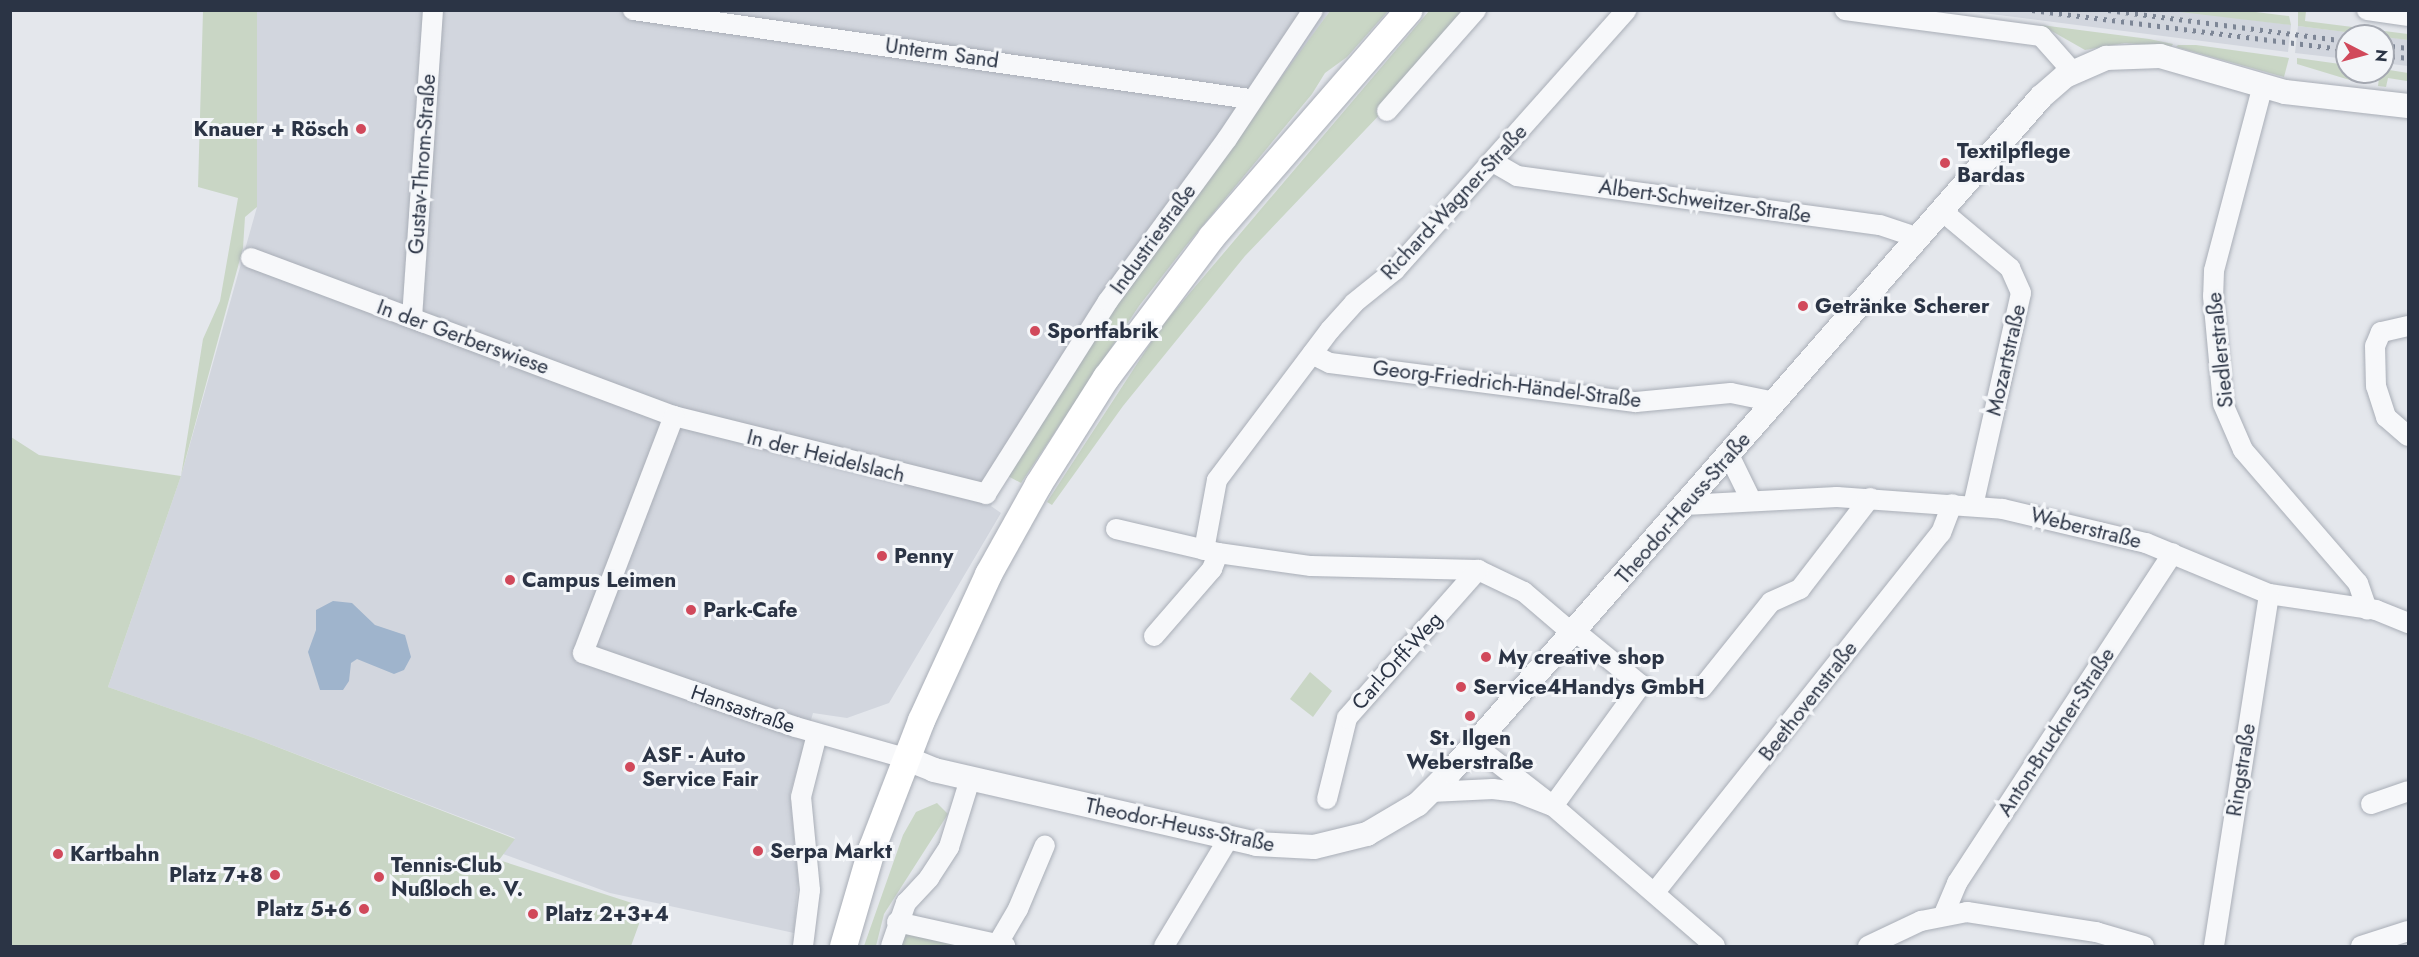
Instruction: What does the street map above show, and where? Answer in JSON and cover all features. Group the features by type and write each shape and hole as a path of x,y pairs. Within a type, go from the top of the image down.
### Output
{"main road":[{"path":"843,946 857,893 905,758 988,574 1038,484 1106,377 1263,173 1408,10"}],"street":[{"name":"Gustav-Throm-Straße","path":"412,318 433,10"},
{"name":"Unterm Sand","path":"633,10 1250,99"},
{"name":"Industriestraße","path":"977,495 993,488 1108,301 1238,123 1250,99 1313,10"},
{"path":"1387,111 1476,10"},
{"name":"Richard-Wagner-Straße","path":"1154,636 1212,568 1211,551 1217,480 1312,354 1343,313 1395,270 1627,10"},
{"path":"1845,10 2041,36 2072,71"},
{"path":"2367,10 2409,16"},
{"name":"Theodor-Heuss-Straße","path":"905,758 934,770 1229,838 1278,847 1329,845 1377,829 1431,792 2048,90 2072,71 2114,57 2160,56 2263,85 2315,96 2409,106"},
{"name":"Siedlerstraße","path":"2263,85 2214,271 2213,296 2223,404 2243,450 2358,583 2367,609"},
{"name":"Albert-Schweitzer-Straße","path":"1493,162 1517,176 1880,225 1919,238"},
{"name":"Mozartstraße","path":"1941,211 2010,268 2021,293 1973,506"},
{"name":"In der Gerberswiese","path":"252,258 674,416"},
{"path":"2409,326 2381,332 2375,346 2376,386 2386,417 2409,436"},
{"name":"Georg-Friedrich-Händel-Straße","path":"1312,354 1330,363 1636,402 1731,393 1775,402"},
{"name":"Hansastraße","path":"674,416 583,653 817,734 905,758"},
{"name":"In der Heidelslach","path":"674,416 977,495"},
{"path":"1729,454 1751,500"},
{"path":"1702,688 1771,602 1800,589 1870,498"},
{"name":"Weberstraße","path":"1685,505 1751,500 1870,498 1973,506 2060,519 2173,552 2269,594 2367,609 2409,623"},
{"name":"Beethovenstraße","path":"1655,892 1941,533 1952,504"},
{"path":"1116,530 1211,551 1311,567 1478,570 1524,592 1641,685 1553,806"},
{"name":"Anton-Bruckner-Straße","path":"1944,914 1958,883 2173,552"},
{"name":"Carl-Orff-Weg","path":"1327,799 1347,717 1478,570"},
{"name":"Ringstraße","path":"2214,946 2269,594"},
{"path":"803,946 808,926 810,890 801,797 817,734"},
{"path":"1473,744 1553,806 1715,946"},
{"path":"891,946 897,922 906,903 942,861 970,778"},
{"path":"1431,792 1493,789 1516,792 1553,806"},
{"path":"2371,804 2409,791"},
{"path":"1164,946 1229,838"},
{"path":"897,922 1001,946 1045,845"},
{"path":"1868,946 1944,914 1990,913 2096,932 2144,946"},
{"path":"2361,946 2409,931"}],"shaded area":[{"path":"2172,10 2291,25 2288,52 1967,11"},
{"path":"257,11 1330,11 1006,475 991,506 1001,513 889,703 847,718 813,713 790,794 798,881 794,933 610,893 503,854 515,838 254,738 108,687 181,476 257,207"},
{"path":"2298,26 2335,31 2335,58 2295,53"},
{"path":"2395,38 2408,40 2408,66 2395,64"}],"green space":[{"path":"203,11 257,11 257,207 245,217 243,248 181,476 203,339 220,301 238,198 198,187"},
{"path":"1330,11 1388,11 1347,57 1325,73 1312,94 1139,306 1021,483 1006,475 1114,305"},
{"path":"1429,11 1471,11 1385,109 1245,256 1123,406 1052,505 1047,502 1161,327"},
{"path":"2172,11 2248,11 2289,16 2291,25"},
{"path":"2298,11 2306,11 2305,21 2335,25 2335,31 2298,26"},
{"path":"2041,25 2173,44 2171,47 2125,43 2085,50"},
{"path":"2395,32 2408,34 2408,40 2395,38"},
{"path":"2196,45 2289,58 2284,77 2176,47"},
{"path":"2297,58 2335,63 2335,76 2297,64"},
{"path":"2395,71 2408,73 2408,88 2407,81 2395,79"},
{"path":"11,437 39,455 181,476 108,687 254,738 515,839 499,860 635,904 639,924 631,946 11,946"},
{"path":"1310,672 1332,691 1313,717 1290,699"},
{"path":"937,803 948,814 884,914 876,946 864,946 903,835 916,812"},
{"path":"902,932 978,946 898,946"}],"water":[{"path":"333,601 352,603 375,625 405,635 411,657 404,670 394,674 357,659 351,663 349,681 343,690 320,690 308,652 316,630 316,610"}],"railway":[{"path":"2032,10 2335,48"},
{"path":"2108,10 2335,39"},
{"path":"2395,46 2408,48"},
{"path":"2395,56 2408,58"}],"place":[{"name":"Knauer + Rösch","path":"361,129"},
{"name":"Textilpflege Bardas","path":"1945,163"},
{"name":"Getränke Scherer","path":"1803,306"},
{"name":"Sportfabrik","path":"1035,331"},
{"name":"Penny","path":"882,556"},
{"name":"Campus Leimen","path":"510,580"},
{"name":"Park-Cafe","path":"691,610"},
{"name":"My creative shop","path":"1486,657"},
{"name":"Service4Handys GmbH","path":"1461,687"},
{"name":"St. Ilgen Weberstraße","path":"1470,716"},
{"name":"ASF - Auto Service Fair","path":"630,767"},
{"name":"Serpa Markt","path":"758,851"},
{"name":"Kartbahn","path":"58,854"},
{"name":"Platz 7+8","path":"275,875"},
{"name":"Tennis-Club Nußloch e. V.","path":"379,877"},
{"name":"Platz 5+6","path":"364,909"},
{"name":"Platz 2+3+4","path":"533,914"}]}
